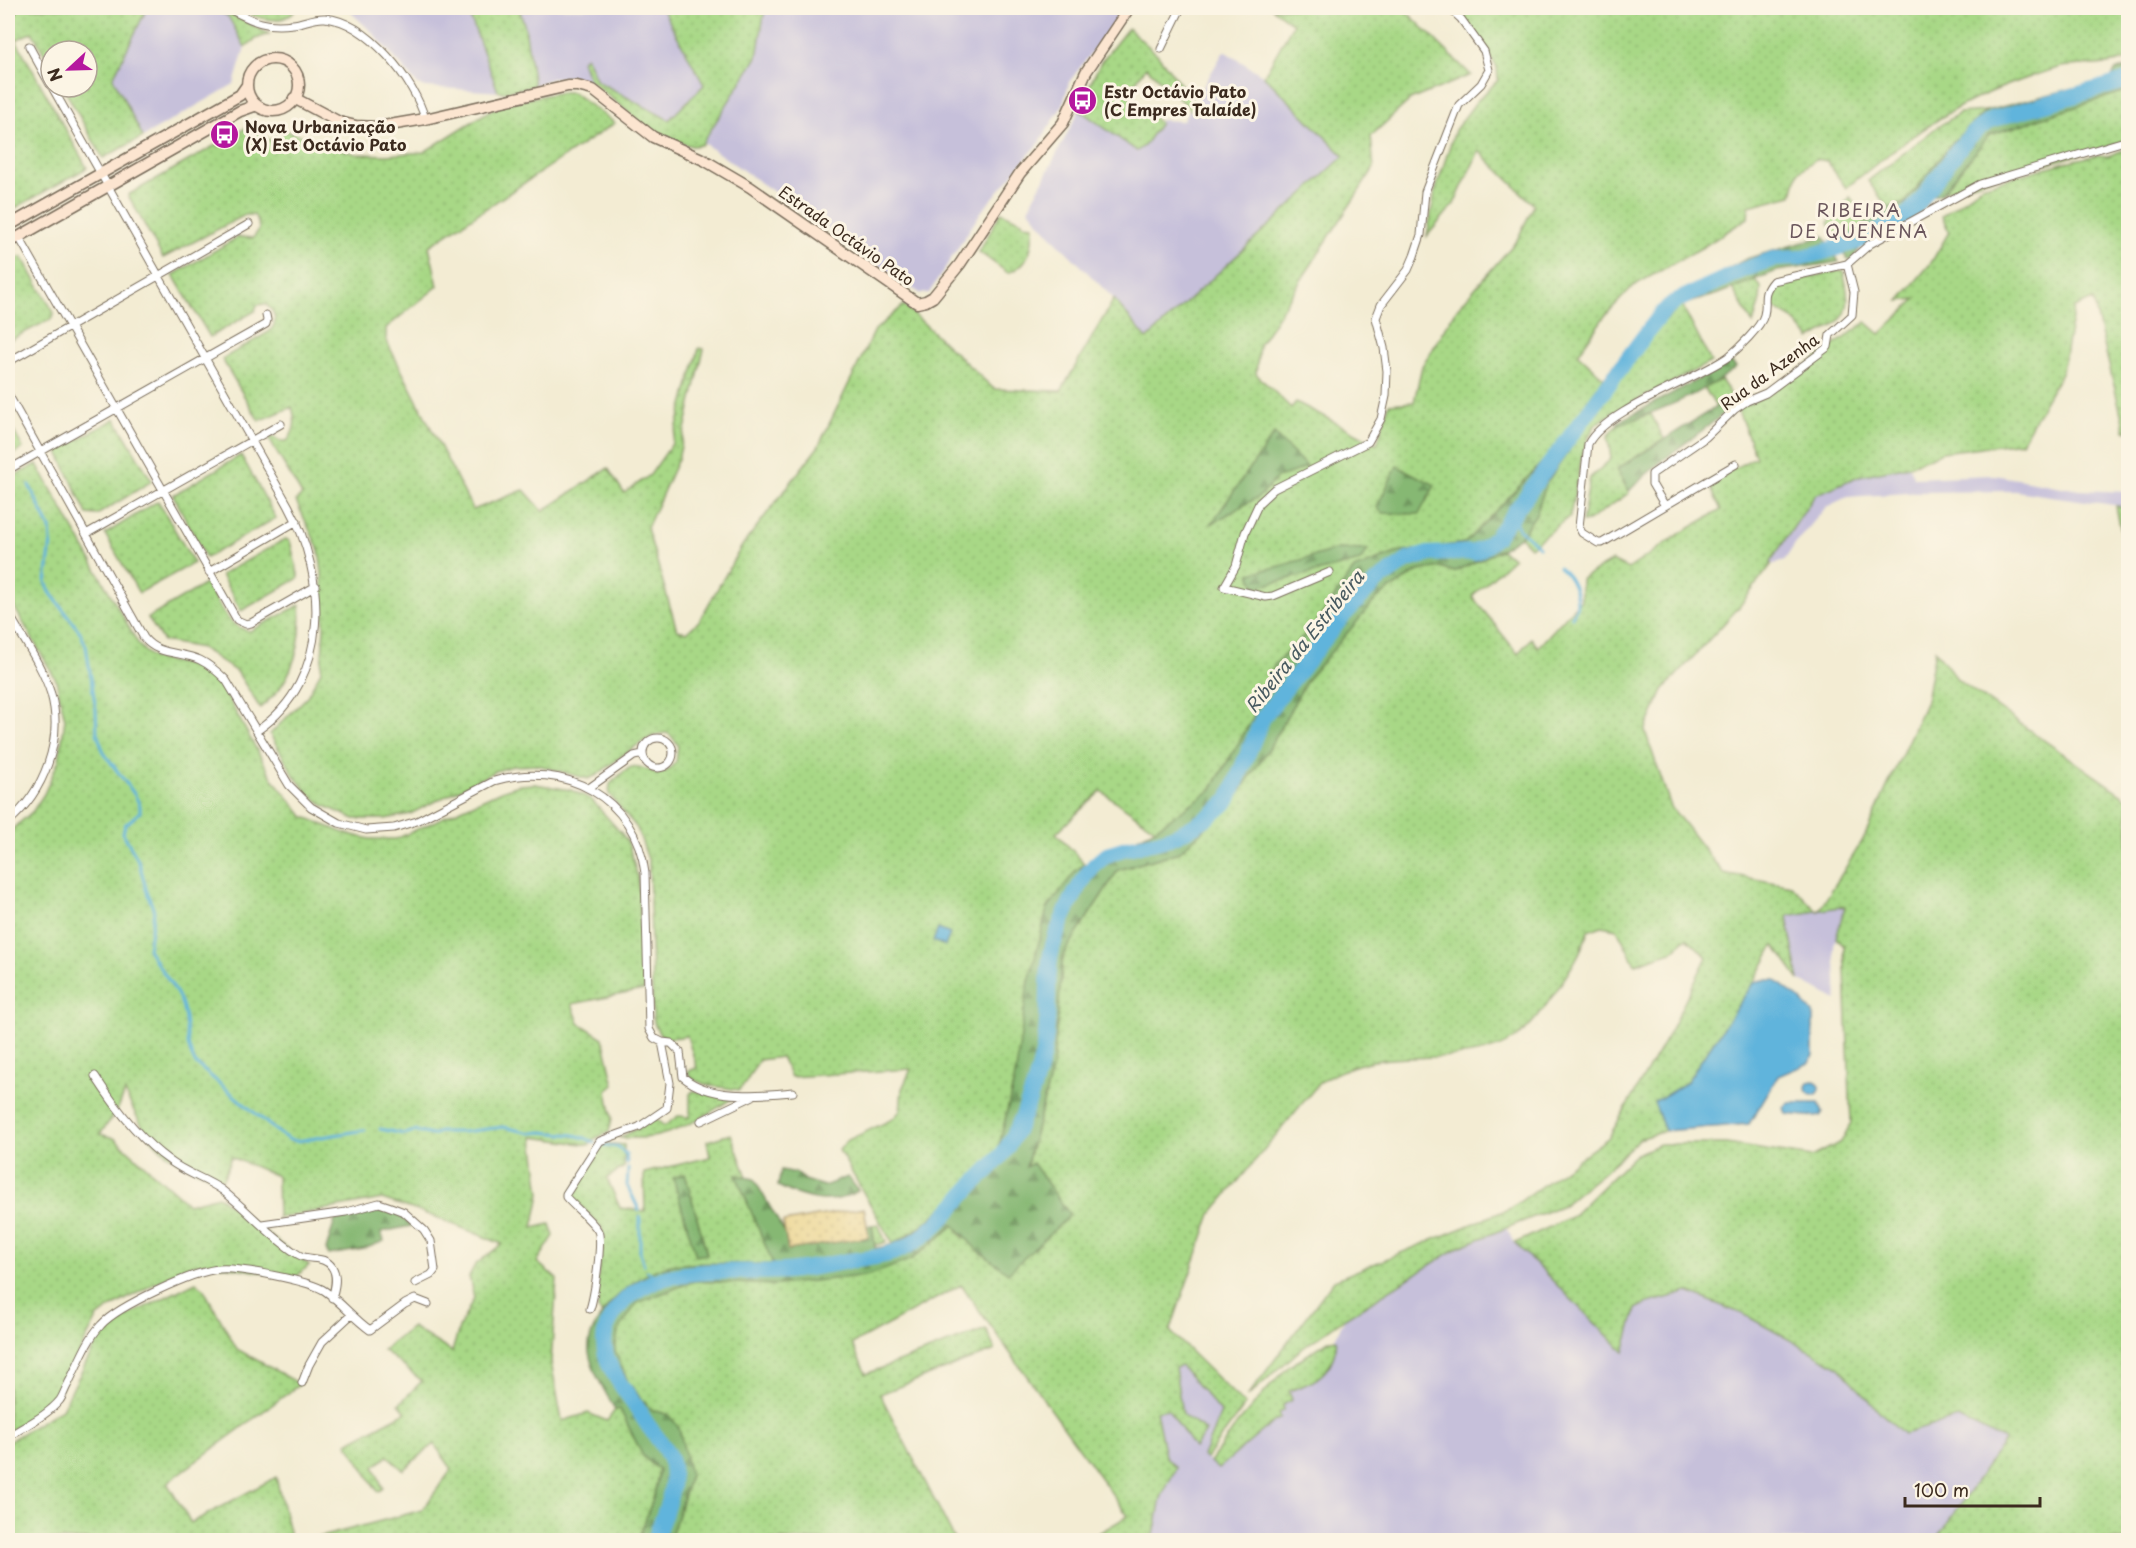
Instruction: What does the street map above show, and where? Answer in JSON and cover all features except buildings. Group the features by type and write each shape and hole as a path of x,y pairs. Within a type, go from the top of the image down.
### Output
{"street":[{"path":"8,17 14,8"},
{"path":"227,8 256,23 265,25 293,24 324,18 349,24 372,41 393,64 419,100 425,119"},
{"name":"Estrada Octávio Pato","path":"294,98 339,122 356,126 378,127 425,119 568,86 587,88 653,137 704,160 750,187 916,303 933,297 960,264 1020,172 1063,123 1086,72 1129,8"},
{"path":"1161,49 1181,8"},
{"path":"1330,572 1288,591 1266,597 1224,586 1236,566 1245,533 1259,503 1274,489 1368,442 1381,418 1386,396 1387,370 1376,318 1381,305 1408,270 1414,256 1422,226 1425,192 1459,105 1482,84 1489,70 1484,51 1461,19 1449,8"},
{"path":"28,46 39,65"},
{"path":"8,226 240,95 247,85 249,74 260,62 270,59 281,60 291,66 297,76 298,87 291,103 280,109 268,110 257,105 250,96 247,85"},
{"path":"58,99 297,522 308,552 315,586 315,630 308,666 301,683 284,708 258,730"},
{"path":"8,243 240,111 257,105"},
{"path":"1736,464 1602,543 1582,533 1579,520 1588,444 1592,436 1607,423 1736,351 1764,317 1764,294 1773,280 1847,264 1870,244 1980,184 2128,140"},
{"path":"8,362 249,224"},
{"path":"19,237 237,620 246,624 315,586"},
{"name":"Rua da Azenha","path":"1665,506 1652,484 1652,474 1706,437 1735,409 1766,393 1828,347 1830,335 1852,315 1854,292 1847,264"},
{"path":"8,470 266,324 266,315"},
{"path":"8,394 149,645 162,651 199,659 226,680 289,785 310,807 339,823 366,830 394,828 417,822 494,781 507,777 549,775 589,788 612,806 627,823 637,842 643,862 649,1029 654,1038 671,1043 680,1052 683,1077 694,1085 716,1091 753,1096 793,1092"},
{"path":"86,534 281,424"},
{"path":"209,572 297,522"},
{"path":"8,612 44,676 51,694 54,717 53,741 48,764 27,802 8,822"},
{"path":"656,738 665,740 673,752 667,765 658,768 649,765 643,754 647,743 656,738"},
{"path":"589,788 634,756 643,754"},
{"path":"590,1309 594,1299 595,1277 601,1247 599,1237 597,1229 566,1197 566,1194 600,1141 639,1127 667,1108 670,1083 662,1042"},
{"path":"95,1076 147,1143 171,1162 220,1189 300,1256 323,1260 331,1265 335,1275 332,1298"},
{"path":"701,1121 753,1096"},
{"path":"262,1224 346,1212 379,1203 404,1212 424,1230 431,1241 435,1270 431,1275 416,1283"},
{"path":"8,1437 60,1400 101,1324 118,1312 188,1278 220,1269 254,1273 311,1285 325,1291 370,1330 415,1299 428,1304"},
{"path":"303,1383 322,1342 351,1315"}],"shaded area":[{"path":"147,8 211,8 228,16 245,47 234,84 143,137 113,78"},
{"path":"346,8 470,8 501,92 418,85 374,34"},
{"path":"519,8 662,8 704,85 669,120 599,84 567,77 552,78 534,86 525,27"},
{"path":"765,8 1125,8 1069,82 1063,105 1039,143 981,212 929,293 921,294 698,139 757,57"},
{"path":"1224,51 1264,76 1344,156 1147,339 1114,299 1054,239 1028,209 1081,107 1138,148 1161,120 1183,121"},
{"path":"1909,466 1914,478 1994,475 2079,490 2128,492 2128,507 2015,491 1923,492 1847,497 1826,507 1784,561 1771,565 1771,561 1814,495 1859,476"},
{"path":"1846,906 1834,944 1837,1000 1799,980 1787,916"},
{"path":"1506,1228 1515,1243 1623,1352 1636,1309 1648,1303 1687,1292 1745,1315 1837,1366 1904,1434 1958,1417 2006,1440 1936,1540 1153,1540 1161,1498 1175,1468 1165,1456 1155,1411 1168,1409 1194,1447 1182,1414 1175,1368 1181,1366 1221,1412 1203,1455 1213,1464 1334,1340 1345,1318 1459,1247"}],"green space":[{"path":"18,8 147,8 113,78 143,137 103,158 70,99 99,99 99,39 39,39 39,45 32,32 16,40 39,81 39,99 49,99 87,168 8,212 8,23"},
{"path":"212,8 220,8 269,34 245,47 228,16"},
{"path":"236,8 296,8 284,18 276,20 251,15"},
{"path":"467,8 519,8 525,27 534,86 504,92 498,91"},
{"path":"662,8 765,8 757,57 701,145 692,146 673,141 644,125 589,80 582,61 586,56 597,81 669,120 704,85"},
{"path":"1272,8 1403,8 1471,75 1410,100 1371,136 1374,168 1259,345 1256,374 1291,408 1296,402 1377,444 1389,404 1414,402 1422,366 1457,309 1517,240 1534,205 1479,151 1454,204 1427,236 1435,192 1455,130 1476,102 1498,80 1497,67 1457,8 2128,8 2128,59 2103,64 2061,67 2020,80 1980,97 1926,128 1846,188 1827,161 1816,159 1798,172 1792,195 1749,206 1748,218 1703,247 1633,286 1604,317 1578,354 1604,378 1550,454 1465,543 1396,553 1354,569 1314,626 1275,664 1252,720 1211,790 1155,829 1101,791 1056,833 1085,864 1076,870 1016,1072 996,1160 922,1226 893,1244 839,1150 848,1140 893,1119 900,1111 902,1089 911,1069 791,1077 781,1057 759,1060 739,1090 707,1085 690,1078 688,1071 697,1068 687,1036 664,1037 655,1026 649,862 637,828 609,794 610,784 631,767 641,767 658,774 667,771 676,762 678,745 669,734 663,733 643,741 597,775 588,779 538,765 513,766 496,771 410,814 385,819 354,819 323,805 307,792 295,777 270,734 306,698 321,671 324,628 319,550 296,501 302,495 269,439 272,436 280,441 287,441 290,437 294,425 292,407 259,421 222,359 269,332 274,325 275,317 272,310 265,304 257,305 255,311 210,337 173,275 238,237 253,238 259,230 258,222 254,215 245,215 163,258 128,195 251,125 269,141 284,130 356,154 386,155 424,152 502,103 563,92 572,92 615,123 429,246 438,286 386,328 386,340 473,510 524,490 543,511 608,468 624,493 650,475 672,444 699,348 704,349 678,459 647,528 677,630 687,632 699,621 742,546 818,447 875,330 904,305 994,389 1061,391 1114,299 1147,339 1344,156 1264,76 1293,24"},
{"path":"1128,28 1157,54 1196,104 1192,111 1146,67 1127,94 1160,123 1144,146 1137,151 1078,109 1101,62"},
{"path":"2128,66 2128,90 1989,135 1941,194 1932,196 1921,212 1865,244 1852,260 1848,260 1845,256 1840,242 1888,208 1905,203 1952,143 1986,111 2112,78 2115,71"},
{"path":"2128,90 2128,141 1943,192 1989,135"},
{"path":"1986,111 1952,143 1905,203 1888,208 1868,181 1937,127 1960,113"},
{"path":"2128,148 2128,431 2125,430 2093,300 2074,308 2062,371 2022,442 1942,452 1909,466 1859,476 1815,495 1771,561 1771,565 1739,607 1663,690 1645,731 1671,807 1723,873 1792,886 1817,911 1787,916 1799,980 1774,945 1754,982 1686,1083 1654,1102 1665,1131 1639,1139 1603,1173 1563,1205 1459,1247 1345,1318 1299,1351 1247,1397 1334,1280 1511,1208 1609,1137 1667,1037 1707,957 1687,938 1671,952 1635,964 1617,929 1602,926 1588,931 1570,970 1533,1021 1517,1037 1501,1046 1466,1055 1367,1062 1345,1069 1319,1083 1211,1214 1170,1331 1245,1405 1206,1458 1203,1456 1221,1412 1181,1366 1175,1368 1182,1414 1206,1431 1194,1448 1168,1409 1156,1411 1165,1456 1176,1468 1161,1498 1153,1540 1087,1540 1128,1516 961,1285 852,1344 866,1374 986,1329 995,1350 880,1394 955,1540 670,1540 690,1475 669,1415 650,1409 628,1382 615,1351 618,1331 637,1303 694,1281 777,1285 912,1259 954,1225 963,1237 1033,1163 1026,1168 1053,1066 1063,955 1118,870 1179,852 1268,750 1307,680 1377,598 1418,571 1441,567 1454,572 1500,550 1514,558 1472,596 1518,654 1531,638 1538,647 1581,600 1581,579 1612,561 1628,569 1681,533 1721,510 1708,482 1756,457 1737,408 1762,398 1866,322 1880,334 1916,299 1899,301 1931,263 1949,232 1942,216 1982,186 2066,162 2097,155 2108,156"},
{"path":"1850,197 1869,222 1842,241 1829,222"},
{"path":"1001,212 1022,221 1023,224 1033,225 1031,247 1026,260 1008,273 979,252"},
{"path":"1824,236 1839,262 1777,271 1682,305 1664,322 1625,369 1547,482 1536,514 1520,537 1500,550 1454,572 1441,567 1418,571 1377,598 1307,680 1268,750 1231,805 1179,852 1118,870 1063,955 1053,1066 1026,1167 1033,1163 1070,1215 1008,1273 976,1249 954,1225 912,1259 870,1275 777,1285 694,1281 637,1303 618,1331 615,1351 628,1382 650,1409 669,1415 679,1428 690,1475 670,1540 638,1540 654,1496 659,1470 643,1456 620,1409 615,1410 596,1374 589,1352 590,1338 605,1310 631,1285 659,1268 697,1263 773,1264 736,1175 754,1179 785,1233 788,1250 868,1237 867,1226 872,1225 875,1248 888,1246 922,1226 996,1160 1016,1072 1027,990 1047,909 1076,870 1155,829 1211,790 1252,720 1275,664 1314,626 1354,569 1396,553 1465,543 1550,454 1644,326 1681,292 1746,259"},
{"path":"22,257 54,313 53,318 8,341 8,262"},
{"path":"1843,270 1848,296 1845,313 1833,326 1810,339 1793,319 1771,306 1774,288 1780,284"},
{"path":"1755,280 1761,287 1753,324 1732,288"},
{"path":"1682,305 1711,362 1596,424 1582,456 1570,516 1530,547 1520,537 1536,514 1547,482 1625,369 1664,322"},
{"path":"1731,362 1736,367 1710,385 1663,408 1617,425 1618,422"},
{"path":"1721,380 1734,399 1716,407 1704,387"},
{"path":"1734,399 1735,404 1654,468 1629,491 1617,469 1716,407"},
{"path":"1651,414 1664,439 1617,469 1629,493 1588,521 1582,522 1590,478 1611,459 1608,436 1617,425"},
{"path":"115,419 152,481 97,515 87,514 59,450"},
{"path":"8,421 23,448 8,458"},
{"path":"1274,434 1307,467 1277,478 1260,496 1211,524"},
{"path":"241,455 276,518 206,558 173,495"},
{"path":"37,464 139,645 153,658 203,670 219,682 273,779 303,816 344,833 370,839 396,839 501,791 519,785 535,784 571,790 591,799 628,842 638,878 644,990 572,1004 579,1023 603,1038 614,1085 607,1091 612,1118 609,1132 592,1140 589,1145 533,1137 540,1194 533,1228 550,1224 554,1236 537,1262 557,1279 551,1362 562,1421 588,1413 607,1421 615,1410 620,1409 643,1456 659,1470 654,1496 638,1540 309,1540 422,1510 452,1469 434,1444 403,1470 388,1456 374,1467 383,1488 378,1492 347,1443 406,1412 399,1404 422,1381 383,1350 412,1327 452,1352 459,1328 474,1298 469,1276 475,1265 502,1244 430,1215 382,1199 278,1218 277,1176 231,1157 224,1177 220,1181 185,1165 161,1149 151,1139 125,1092 117,1111 100,1134 114,1138 188,1204 218,1196 309,1265 295,1278 205,1263 185,1267 110,1308 97,1318 57,1396 37,1413 8,1432 8,833 33,811 44,794 59,760 65,719 56,680 8,596 8,479"},
{"path":"1397,466 1435,485 1419,514 1382,513 1377,507"},
{"path":"158,501 194,563 139,593 105,534"},
{"path":"2116,506 2128,507 2128,566"},
{"path":"285,539 290,541 299,578 241,611 221,575"},
{"path":"1338,549 1368,550 1360,561 1256,587 1250,573 1277,567"},
{"path":"207,583 223,613 241,629 250,631 300,605 301,626 295,659 278,691 260,708 238,673 201,648 163,641 148,618"},
{"path":"1935,650 1958,680 2128,799 2128,1540 1936,1540 2005,1440 1958,1418 1904,1434 1837,1366 1745,1315 1688,1292 1648,1303 1636,1309 1624,1352 1515,1243 1571,1217 1635,1155 1659,1144 1727,1144 1812,1157 1841,1142 1851,1123 1844,946 1836,938 1845,906 1819,910 1863,840 1926,701"},
{"path":"693,1091 734,1096 706,1115 677,1130 652,1137 619,1138 656,1119 664,1126 678,1116 690,1117 690,1094"},
{"path":"731,1134 747,1177 737,1175 774,1264 672,1265 652,1272 633,1283 616,1297 602,1314 598,1309 598,1276 604,1237 601,1227 570,1195 603,1143 624,1145 624,1167 607,1178 620,1208 645,1211 644,1173 710,1157 707,1141","holes":["685,1174 707,1254 674,1178"]},
{"path":"781,1170 797,1173 804,1180 824,1186 848,1177 858,1190 839,1199 808,1198 778,1186"},
{"path":"685,1174 707,1254 696,1256 673,1178"},
{"path":"389,1210 396,1212 411,1226 381,1232 384,1241 364,1249 329,1255 326,1250 335,1220"},
{"path":"878,1224 886,1242 875,1245 872,1225"},
{"path":"196,1282 203,1288 237,1349 300,1384 167,1483 191,1523 276,1477 291,1540 8,1540 8,1442 62,1409 101,1334 111,1324"},
{"path":"1336,1339 1337,1344 1330,1365 1315,1380 1289,1391 1292,1400 1283,1405 1284,1410 1279,1413 1281,1418 1218,1469 1210,1462 1237,1424 1288,1367 1330,1340"}],"sand":[{"path":"864,1208 869,1237 788,1250 783,1222"}],"water":[{"path":"938,929 950,934 945,946 933,941"},
{"path":"1775,980 1802,1001 1813,1013 1813,1055 1809,1063 1778,1076 1749,1124 1665,1131 1654,1102 1686,1083 1754,982"},
{"path":"1810,1081 1816,1081 1820,1088 1816,1095 1810,1095 1806,1091 1806,1085"},
{"path":"1789,1103 1819,1103 1823,1112 1816,1117 1786,1114 1784,1107"}],"waterway":[{"name":"Ribeira da Estribeira","path":"655,1540 671,1492 673,1472 662,1444 618,1381 605,1351 606,1330 610,1320 625,1300 644,1286 665,1278 689,1273 804,1269 888,1254 922,1237 996,1162 1011,1141 1024,1114 1043,1056 1050,958 1056,935 1090,870 1098,861 1116,851 1160,841 1178,834 1206,818 1229,799 1263,717 1343,616 1376,582 1408,560 1428,554 1475,552 1496,537 1645,335 1663,312 1678,300 1773,259 1798,258 1862,240 1904,217 1917,205 1964,142 1993,119 2128,80"},
{"path":"29,485 50,528 51,542 46,582 50,592 80,632 86,646 96,710 97,733 104,753 135,795 140,806 140,812 125,825 123,833 139,862 154,911 148,949 181,1002 187,1040 195,1063 290,1140 297,1141 365,1130"},
{"path":"1512,516 1519,529 1539,547"},
{"path":"1559,567 1570,579 1575,591 1577,603 1572,617"},
{"path":"380,1129 404,1134 415,1131 432,1135 440,1132 463,1132 503,1127 531,1133 574,1135 595,1143"},
{"path":"604,1145 617,1147 626,1154 627,1163"},
{"path":"628,1169 627,1185 639,1210"},
{"path":"640,1217 640,1252 644,1265"},
{"path":"647,1271 660,1279"}],"place":[{"name":"Estr Octávio Pato (C Empres Talaíde)","path":"1083,100"},
{"name":"Nova Urbanização (X) Est Octávio Pato","path":"224,135"}],"district":[{"name":"RIBEIRA DE QUENENA","path":"1859,219"}]}
